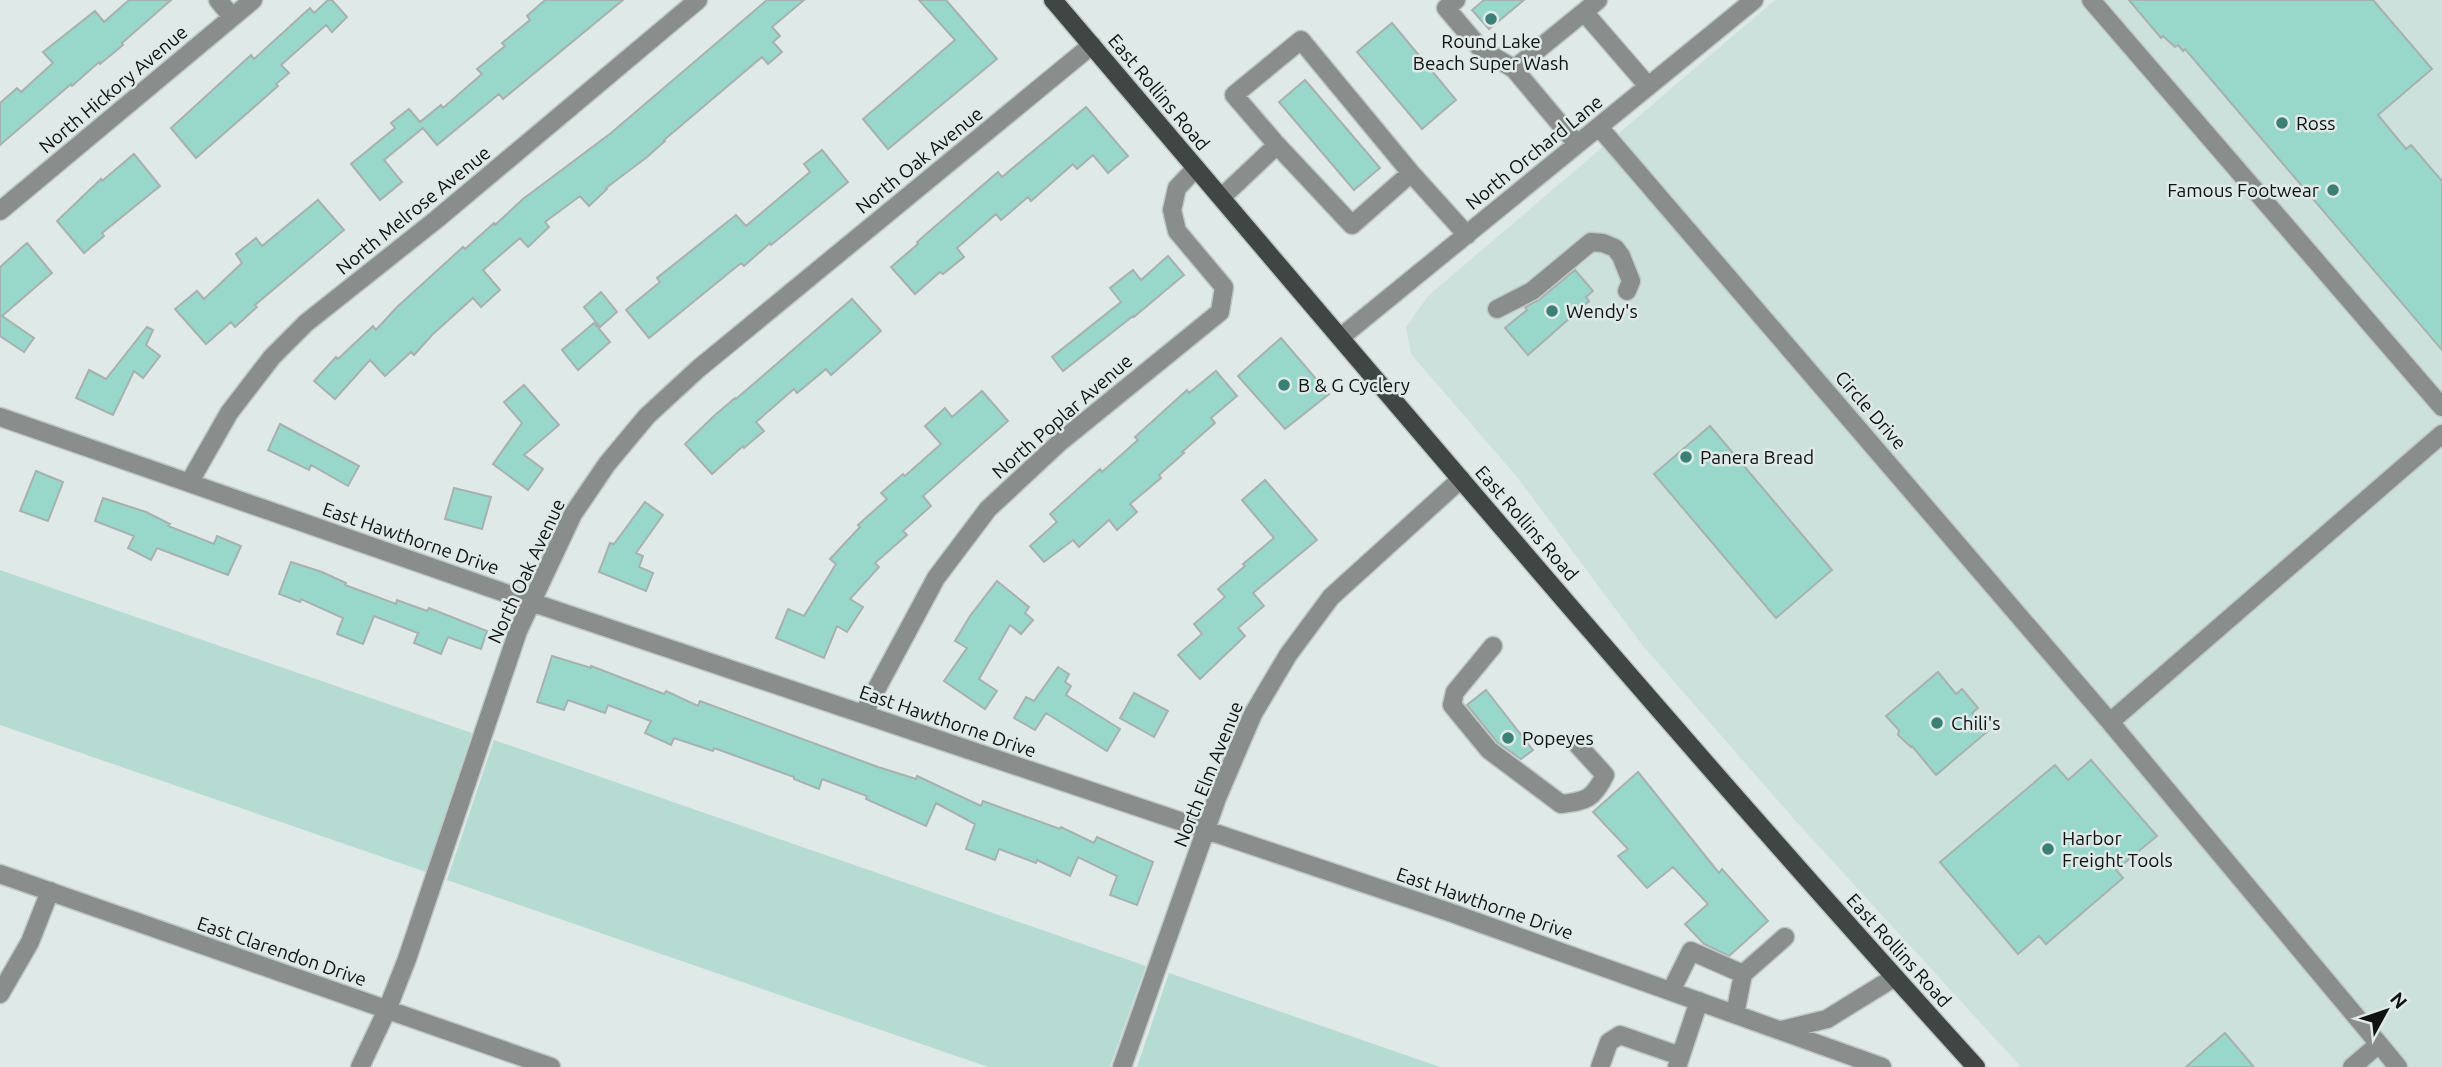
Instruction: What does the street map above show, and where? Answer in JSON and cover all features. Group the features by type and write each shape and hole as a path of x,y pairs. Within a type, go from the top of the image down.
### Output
{"main road":[{"name":"East Rollins Road","path":"1053,0 1461,479 1976,1067"}],"street":[{"path":"218,0 232,17"},
{"name":"North Hickory Avenue","path":"0,211 253,0"},
{"name":"North Melrose Avenue","path":"189,483 229,412 272,357 306,323 437,219 698,0"},
{"path":"1455,0 1446,8 1480,48 1514,69 1577,144"},
{"name":"North Orchard Lane","path":"1341,337 1754,0"},
{"path":"2091,0 2442,407"},
{"path":"1514,69 1594,3 1648,86"},
{"path":"1411,173 1352,225 1277,145 1234,94 1301,40 1411,173 1467,234"},
{"name":"North Oak Avenue","path":"360,1067 407,959 518,631 573,514 607,464 647,415 708,361 1092,45"},
{"name":"Circle Drive","path":"1599,127 2110,722 2379,1044"},
{"path":"1222,197 1277,145"},
{"name":"North Poplar Avenue","path":"863,714 936,578 988,509 1060,442 1220,312 1224,287 1177,231 1172,209 1177,188 1196,168"},
{"path":"1497,309 1532,290 1591,242 1615,248 1621,256 1631,281 1627,291"},
{"name":"East Hawthorne Drive","path":"0,417 531,602 1449,912 1882,1067"},
{"path":"2110,722 2442,434"},
{"name":"North Elm Avenue","path":"1122,1067 1206,831 1252,714 1288,655 1331,597 1461,479"},
{"path":"1493,646 1455,692 1452,705 1489,750 1561,804 1583,802 1597,792 1605,775 1576,743"},
{"name":"East Clarendon Drive","path":"0,874 551,1067"},
{"path":"0,994 30,942 50,891"},
{"path":"1735,1014 1743,974 1785,937"},
{"path":"1671,991 1691,951 1743,974"},
{"path":"1782,1030 1827,1019 1895,977"},
{"path":"1600,1067 1609,1042 1620,1035 1678,1061 1699,1001"},
{"path":"2352,1067 2379,1044 2398,1067"}],"shaded area":[{"path":"1775,0 2442,0 2442,1067 2021,1067 1793,818 1643,646 1517,477 1411,354 1406,327 1428,296"}],"green space":[{"path":"0,570 472,733 426,872 0,725"},
{"path":"494,740 1146,966 1110,1067 988,1067 447,880"},
{"path":"1169,973 1440,1067 1137,1067"}],"building":[{"path":"129,0 171,0 122,43 123,45 72,86 71,84 0,145 0,103 17,88 21,92 53,63 43,52 95,11 104,22"},
{"path":"328,0 332,0 347,17 332,32 326,25 281,65 289,73 276,84 278,86 196,158 171,128 251,55 254,59 310,8 314,13"},
{"path":"545,0 623,0 503,99 499,94 437,145 423,128 384,160 402,182 380,200 351,164 395,128 391,123 409,109 420,122 441,105 443,108 482,74 477,69 505,46 502,43 530,20 527,16"},
{"path":"767,0 804,0 772,27 780,36 773,42 782,52 768,64 762,57 647,157 606,188 589,206 580,196 545,222 549,227 528,247 520,238 483,270 500,290 481,307 473,298 414,355 411,352 385,376 370,360 335,399 314,381 336,357 338,359 373,326 376,330 396,308 463,247 465,249 523,199 611,133"},
{"path":"919,0 946,0 997,59 888,149 863,119 955,40"},
{"name":"Round Lake Beach Super Wash","path":"1484,0 1524,0 1489,29 1472,10"},
{"path":"2129,0 2373,0 2432,69 2378,115 2406,149 2411,145 2442,181 2442,350 2185,49 2183,51 2178,45 2175,47 2163,36 2161,38"},
{"path":"1392,23 1456,100 1422,129 1357,52"},
{"path":"1305,80 1380,168 1354,190 1279,102"},
{"path":"1086,107 1128,156 1108,173 1093,155 1077,169 1073,164 1031,201 1028,197 1001,220 996,214 957,248 964,257 943,274 940,272 915,294 891,267 998,172 1002,177"},
{"path":"822,150 848,182 744,266 741,263 649,338 626,310 660,282 657,278 736,215 746,226 810,172 804,164"},
{"path":"134,154 160,186 102,233 104,236 84,253 57,221 101,179 102,181"},
{"path":"318,200 344,230 255,305 257,307 235,327 231,322 206,344 175,309 197,291 204,299 242,263 236,254 256,238 262,246"},
{"path":"27,243 52,273 2,316 34,338 24,352 0,336 0,267"},
{"path":"1168,256 1184,275 1063,371 1052,357 1121,302 1110,288 1133,270 1141,280"},
{"name":"Wendy's","path":"1575,270 1593,291 1586,297 1589,301 1528,355 1505,328 1527,310 1525,307 1539,300"},
{"path":"601,292 617,312 600,327 584,307"},
{"path":"852,299 881,331 831,375 826,369 797,393 794,389 756,422 764,431 712,474 685,444 715,415"},
{"path":"594,323 610,342 578,370 562,350"},
{"path":"147,327 153,330 146,345 160,356 143,378 134,371 113,415 76,398 89,370 106,379"},
{"name":"B & G Cyclery","path":"1281,338 1329,394 1285,429 1238,376"},
{"path":"1216,371 1237,396 1211,418 1215,423 1159,475 1161,478 1130,504 1137,512 1117,530 1109,520 1079,547 1073,540 1044,562 1030,546 1057,522 1050,514 1100,469 1102,472 1138,440 1135,437 1187,390 1189,393"},
{"path":"524,385 559,425 524,455 543,469 528,490 493,464 522,423 504,402"},
{"path":"982,391 1008,421 923,496 931,506 903,531 907,535 875,563 879,567 850,599 863,607 847,632 837,626 824,658 776,638 788,609 804,616 836,564 830,559 860,527 858,525 887,499 881,493 941,444 925,426 945,408 952,417"},
{"path":"280,424 359,466 348,486 311,465 309,470 268,450"},
{"path":"1710,426 1832,570 1776,618 1654,474"},
{"path":"36,471 63,482 48,521 20,511"},
{"path":"1265,480 1317,540 1253,593 1264,606 1238,628 1245,636 1200,679 1178,655 1202,634 1194,624 1225,597 1218,589 1274,538 1242,500"},
{"path":"454,488 491,497 482,529 445,519"},
{"path":"103,498 146,512 170,524 168,526 214,544 217,536 241,546 228,575 157,548 151,560 128,548 134,536 95,521"},
{"path":"645,502 663,515 636,553 643,556 639,567 653,573 646,591 599,572 610,543 614,544"},
{"path":"291,562 322,572 346,583 345,585 396,604 397,600 427,611 429,608 487,631 481,649 448,637 441,654 414,643 418,633 374,616 363,644 337,634 343,618 301,599 300,602 279,594"},
{"path":"997,581 1029,607 1025,613 1033,620 1021,634 1010,625 979,679 997,691 985,709 944,681 967,648 955,641"},
{"path":"552,656 591,666 664,694 666,691 698,706 700,701 878,767 916,779 917,776 981,806 983,801 1060,829 1061,827 1094,843 1097,837 1153,862 1137,905 1110,895 1117,876 1078,857 1070,876 1037,860 1036,863 999,849 995,860 966,849 975,824 936,803 926,826 866,799 867,796 822,779 819,789 714,748 713,751 674,738 671,745 645,733 651,721 608,705 605,713 568,700 564,710 537,702"},
{"path":"1058,667 1069,674 1065,682 1071,686 1066,695 1120,729 1107,751 1046,713 1035,730 1014,718 1026,697 1034,701"},
{"name":"Chili's","path":"1938,672 1956,694 1962,689 1978,708 1972,713 1988,731 1936,775 1912,746 1898,735 1899,730 1886,716"},
{"name":"Popeyes","path":"1486,690 1533,750 1521,759 1497,742 1467,705"},
{"path":"1134,693 1168,711 1154,737 1120,718"},
{"name":"Harbor Freight Tools","path":"2091,760 2157,836 2116,870 2123,878 2046,944 2039,936 2018,954 1940,862 2055,765 2068,780"},
{"path":"1638,772 1719,873 1722,869 1768,921 1729,956 1704,944 1685,924 1708,904 1673,867 1647,888 1618,856 1628,849 1593,812"},
{"path":"2225,1033 2254,1067 2186,1067 2203,1052"}],"place":[{"name":"Round Lake Beach Super Wash","path":"1491,19"},
{"name":"Ross","path":"2282,123"},
{"name":"Famous Footwear","path":"2333,190"},
{"name":"Wendy's","path":"1552,311"},
{"name":"B & G Cyclery","path":"1284,385"},
{"name":"Panera Bread","path":"1686,457"},
{"name":"Chili's","path":"1937,723"},
{"name":"Popeyes","path":"1508,738"},
{"name":"Harbor Freight Tools","path":"2048,849"}]}
